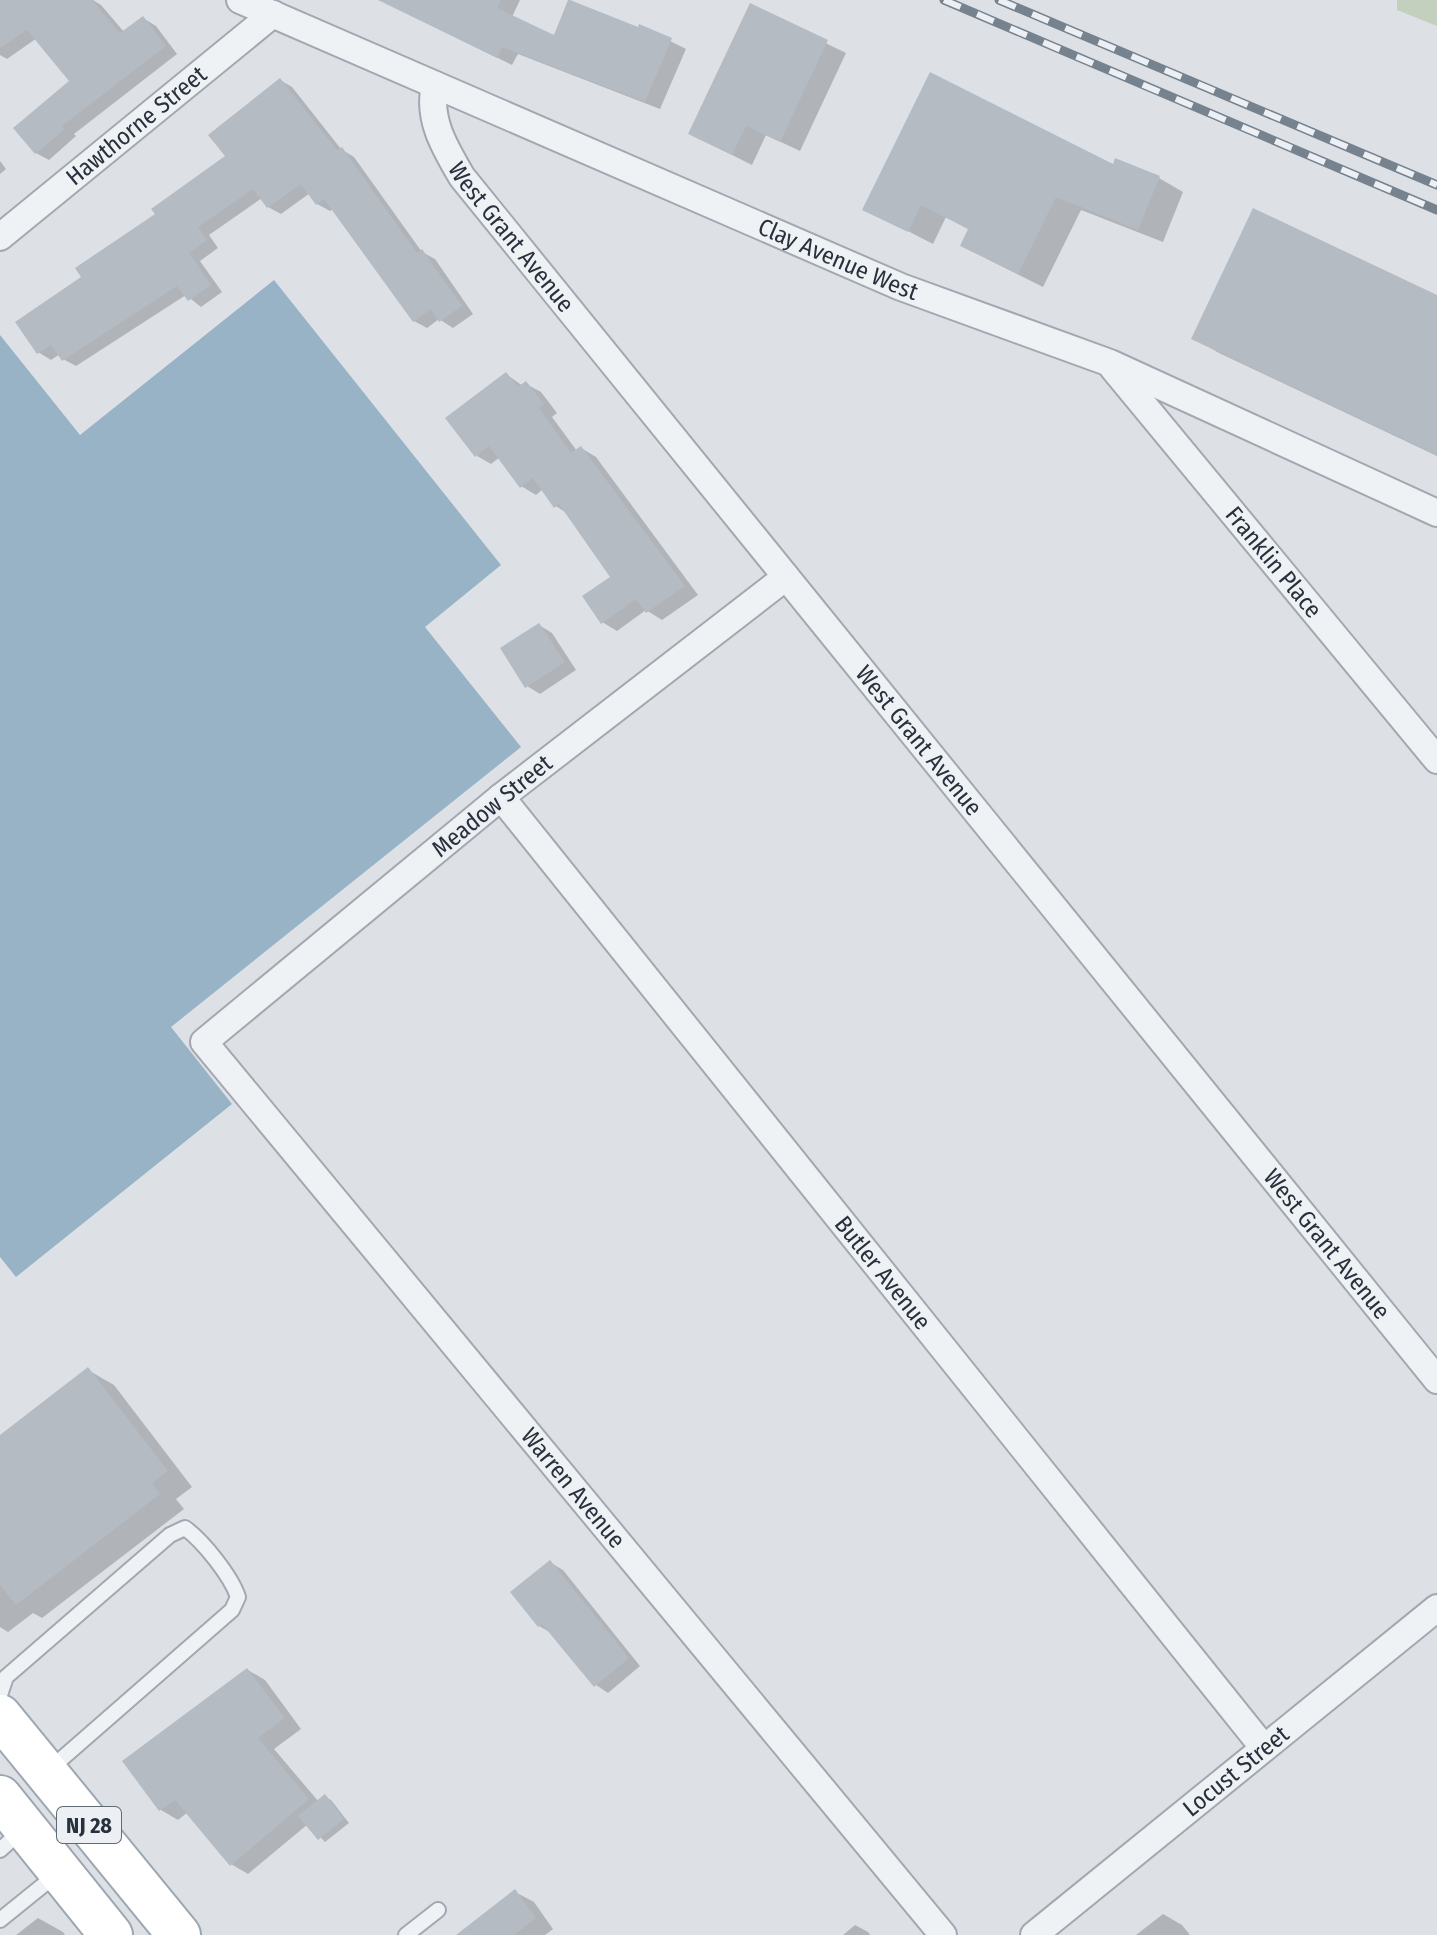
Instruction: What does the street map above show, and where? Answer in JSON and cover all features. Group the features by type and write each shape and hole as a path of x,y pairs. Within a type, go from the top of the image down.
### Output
{"main road":[{"name":"NJ 28","path":"0,1716 179,1935"},
{"name":"NJ 28","path":"8,1825 60,1871 111,1935"}],"street":[{"name":"Clay Avenue West","path":"240,0 901,287 1110,363 1437,513"},
{"name":"Hawthorne Street","path":"0,237 273,14"},
{"name":"West Grant Avenue","path":"435,85 432,99 435,122 444,146 462,177 1437,1380"},
{"name":"Franklin Place","path":"1110,363 1437,760"},
{"name":"Meadow Street","path":"204,1042 501,797 786,577"},
{"name":"Butler Avenue","path":"501,797 1264,1748"},
{"name":"Warren Avenue","path":"204,1042 943,1935"},
{"name":"Locust Street","path":"1034,1935 1437,1608"}],"lane":[{"path":"0,1695 6,1677 170,1535 185,1528 195,1536 234,1587 238,1597 232,1610 46,1772"},
{"path":"0,1920 60,1871"},
{"path":"406,1935 438,1910"}],"green space":[{"path":"1397,0 1437,0 1437,26 1397,10"}],"water":[{"path":"274,280 501,565 425,627 521,747 171,1027 232,1104 16,1277 0,1257 0,335 80,435"}],"building":[{"path":"0,0 92,0 120,33 143,16 166,46 62,126 65,129 35,154 13,128 69,81 27,30 0,48"},
{"path":"378,0 501,0 497,8 554,35 570,0 672,38 645,102 502,47 497,58"},
{"path":"750,3 828,40 780,142 746,126 732,155 688,134"},
{"path":"930,72 1113,164 1115,158 1160,176 1138,230 1056,197 1018,274 960,246 968,229 921,205 908,232 862,210"},
{"path":"280,78 337,150 342,147 417,253 422,249 462,306 439,322 431,309 413,322 324,199 316,205 301,184 267,208 253,189 198,227 207,240 189,253 211,285 188,301 177,286 62,361 51,345 37,354 15,322 81,277 75,268 155,214 151,209 225,156 208,135"},
{"path":"1253,208 1437,295 1437,455 1191,339"},
{"path":"506,372 518,387 526,381 544,404 539,408 571,453 581,446 685,586 646,613 636,599 601,624 582,596 610,577 559,504 554,508 533,478 520,488 489,446 475,457 445,418"},
{"path":"539,623 565,662 525,688 500,648"},
{"path":"88,1367 168,1471 152,1483 160,1494 16,1605 0,1585 0,1435"},
{"path":"550,1560 629,1658 594,1687 542,1624 538,1627 510,1592"},
{"path":"247,1668 285,1718 258,1738 309,1799 230,1866 175,1800 159,1811 122,1761"},
{"path":"325,1794 344,1819 318,1840 298,1816"},
{"path":"515,1889 536,1918 514,1935 456,1935"}],"railway":[{"path":"944,0 1437,210"},
{"path":"999,0 1437,185"}]}
